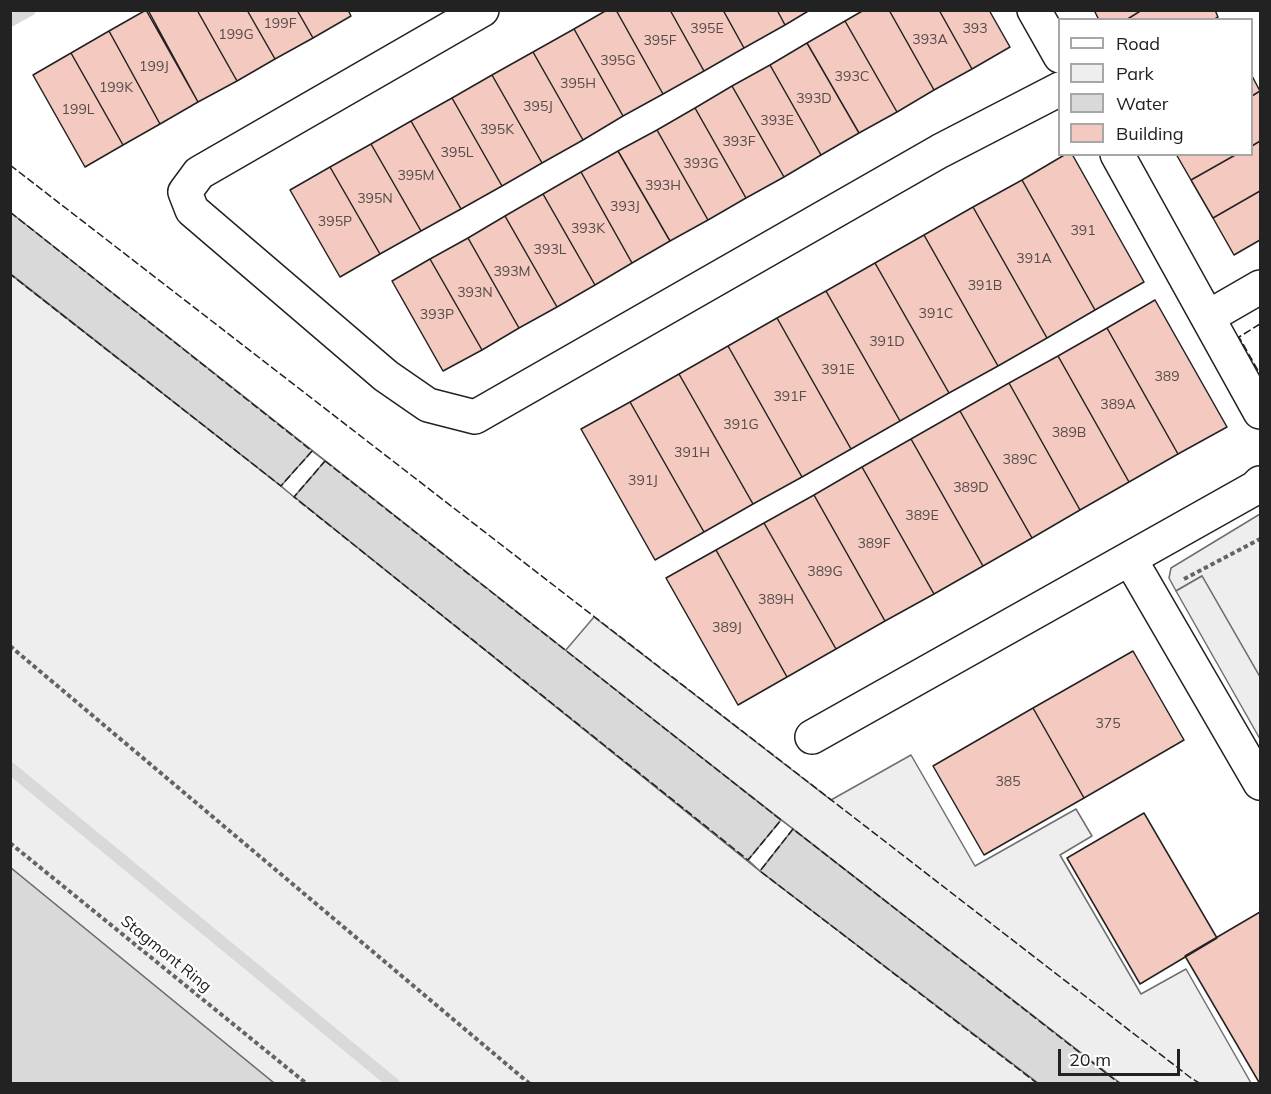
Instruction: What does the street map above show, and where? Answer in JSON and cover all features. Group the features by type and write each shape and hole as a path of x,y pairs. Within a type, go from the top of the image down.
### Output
{"street":[{"path":"482,10 199,173 185,192 192,210 386,376 428,405 475,417 940,151 1058,90"},
{"path":"1034,10 1058,54"},
{"path":"1118,156 1260,412"},
{"path":"1208,317 1260,287"},
{"path":"812,737 1130,559 1260,483"},
{"path":"1130,559 1260,783"}],"path":[{"path":"1152,596 1260,539"},
{"path":"10,646 530,1083"},
{"name":"Stagmont Ring","path":"10,843 307,1083"}],"green space":[{"path":"10,274 281,486 760,871 1038,1083 274,1083 11,868"},
{"path":"1260,514 1260,677 1202,576 1176,591 1169,578 1171,568"},
{"path":"594,617 831,800 911,755 975,866 1076,809 1092,836 1060,855 1141,994 1186,969 1251,1083 1120,1083 1115,1080 565,651"}],"shaded area":[{"path":"1202,576 1260,677 1260,739 1176,591"}],"water":[{"path":"10,212 781,820 1120,1083 1038,1083 760,871 281,486 11,274"},
{"path":"11,868 274,1083 11,1083"}],"pier":[{"path":"312,451 325,461 294,497 281,486"},
{"path":"781,820 793,829 760,871 748,860"}],"building":[{"path":"146,10 198,102 160,124 109,31"},
{"path":"148,10 197,10 237,81 198,102"},
{"path":"197,10 247,10 275,59 237,81"},
{"path":"247,10 297,10 313,38 275,59"},
{"path":"297,10 348,10 351,16 313,38"},
{"path":"607,10 616,10 663,94 623,116 574,29"},
{"path":"616,10 670,10 704,71 663,94"},
{"path":"670,10 723,10 744,48 704,71"},
{"path":"723,10 777,10 785,25 744,48"},
{"path":"777,10 810,10 785,25"},
{"path":"864,10 889,10 934,90 897,112 845,21"},
{"path":"889,10 939,10 972,69 934,90"},
{"path":"939,10 989,10 1010,47 972,69"},
{"path":"1094,10 1142,10 1129,18 1098,18"},
{"path":"1142,10 1215,10 1218,17 1216,18 1129,18"},
{"path":"845,21 897,112 859,133 807,43"},
{"path":"574,29 623,116 583,140 533,52"},
{"path":"109,31 160,124 123,145 71,53"},
{"path":"807,43 859,133 821,155 770,65"},
{"path":"533,52 583,140 542,163 492,75"},
{"path":"71,53 123,145 85,167 33,75"},
{"path":"770,65 821,155 784,177 732,86"},
{"path":"492,75 542,163 502,186 452,98"},
{"path":"1253,78 1260,91 1253,95"},
{"path":"732,86 784,177 746,198 695,108"},
{"path":"1260,91 1260,141 1253,145 1253,95"},
{"path":"452,98 502,186 461,209 411,121"},
{"path":"695,108 746,198 708,220 657,130"},
{"path":"411,121 461,209 421,231 371,144"},
{"path":"657,130 708,220 670,241 618,151"},
{"path":"1260,141 1260,191 1213,218 1191,180 1233,156 1253,156 1253,145"},
{"path":"371,144 421,231 380,254 330,167"},
{"path":"618,151 670,241 632,263 581,172"},
{"path":"1063,156 1073,156 1144,282 1095,310 1022,180"},
{"path":"1177,156 1233,156 1191,180"},
{"path":"330,167 380,254 340,277 290,190"},
{"path":"581,172 632,263 595,285 543,194"},
{"path":"1022,180 1095,310 1047,338 973,207"},
{"path":"1260,191 1260,240 1234,255 1213,218"},
{"path":"543,194 595,285 557,307 505,216"},
{"path":"973,207 1047,338 998,366 924,235"},
{"path":"505,216 557,307 519,328 468,238"},
{"path":"924,235 998,366 949,393 875,263"},
{"path":"468,238 519,328 482,350 430,259"},
{"path":"430,259 482,350 443,371 392,281"},
{"path":"875,263 949,393 900,421 826,291"},
{"path":"826,291 900,421 851,449 777,318"},
{"path":"1155,300 1227,427 1178,454 1107,328"},
{"path":"777,318 851,449 802,477 728,346"},
{"path":"1107,328 1178,454 1129,482 1058,356"},
{"path":"728,346 802,477 753,504 679,374"},
{"path":"1058,356 1129,482 1080,510 1009,383"},
{"path":"679,374 753,504 704,532 630,402"},
{"path":"1009,383 1080,510 1032,538 960,411"},
{"path":"630,402 704,532 655,560 581,429"},
{"path":"960,411 1032,538 983,566 911,439"},
{"path":"911,439 983,566 934,594 862,467"},
{"path":"862,467 934,594 885,621 814,495"},
{"path":"814,495 885,621 836,649 764,523"},
{"path":"764,523 836,649 787,677 716,550"},
{"path":"716,550 787,677 738,705 666,578"},
{"path":"1133,651 1184,740 1084,798 1033,708"},
{"path":"1033,708 1084,798 984,855 933,766"},
{"path":"1144,813 1217,938 1140,984 1067,858"},
{"path":"1260,912 1260,1084 1185,956"}],"waterway":[{"path":"10,21 30,10"},
{"path":"10,768 394,1084"}],"fence":[{"path":"10,165 1201,1084"},
{"path":"10,212 312,451 281,486 10,274"},
{"path":"1260,324 1239,337 1260,374"},
{"path":"325,461 781,820 748,860 294,497 325,461"},
{"path":"1038,1084 760,871 793,829 1120,1084"}]}
